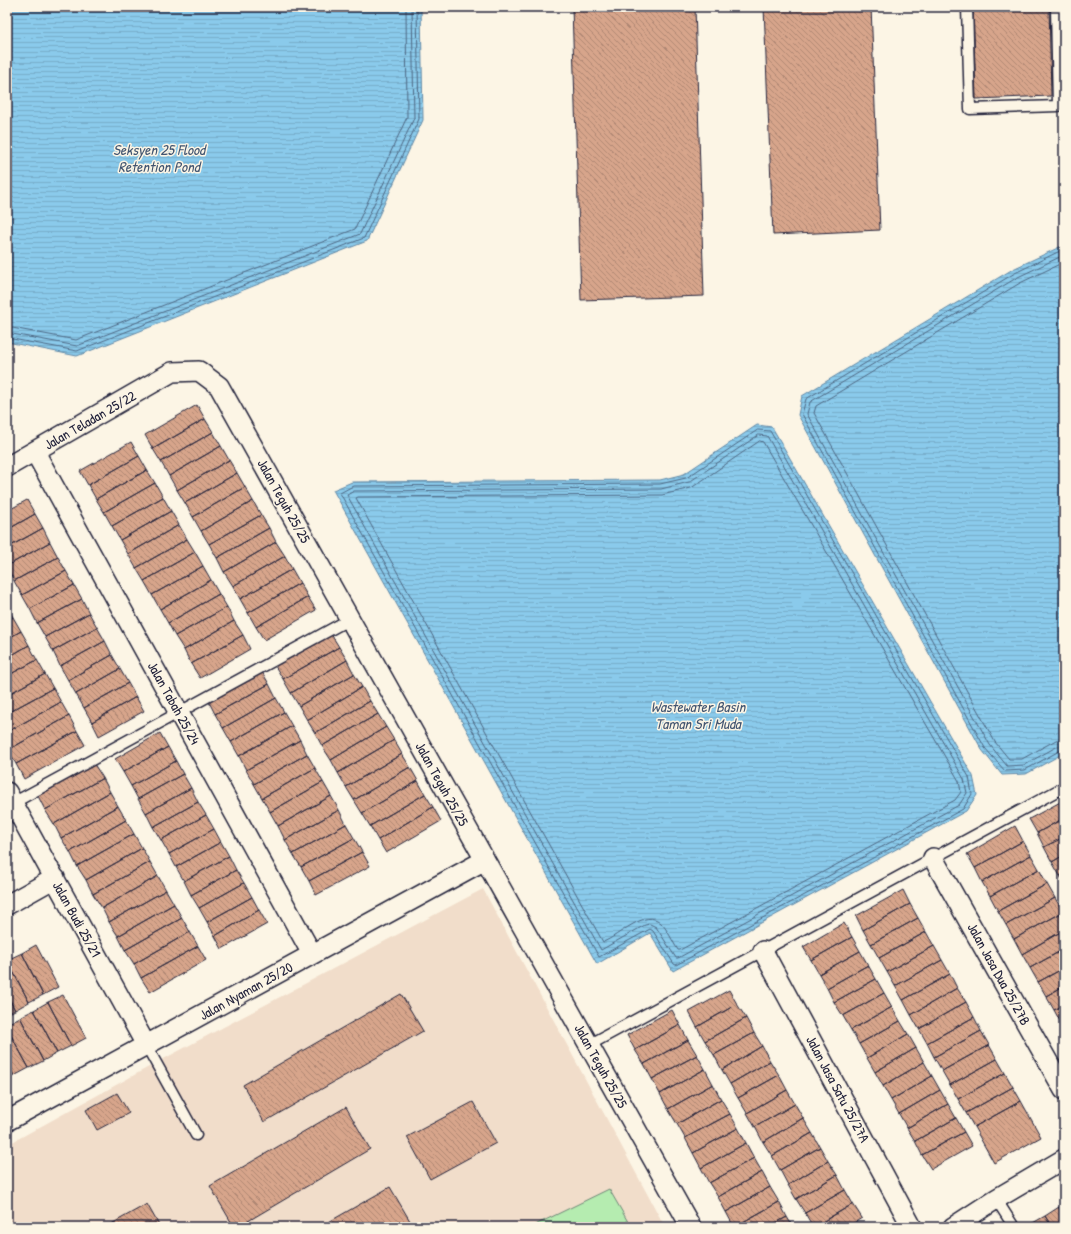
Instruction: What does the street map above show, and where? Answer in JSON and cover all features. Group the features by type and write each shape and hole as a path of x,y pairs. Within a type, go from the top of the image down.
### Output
{"street":[{"name":"Jalan Teguh 25/25","path":"172,372 199,371 219,386 691,1227"},
{"name":"Jalan Teladan 25/22","path":"7,467 172,372"},
{"name":"Jalan Tabah 25/24","path":"35,452 312,954"},
{"name":"Jalan Budi 25/21","path":"10,798 146,1045"},
{"name":"Jalan Jasa Dua 25/27B","path":"933,858 1064,1090"},
{"name":"Jalan Nyaman 25/20","path":"7,1121 485,860"},
{"path":"7,905 54,878"},
{"name":"Jalan Jasa Satu 25/27A","path":"763,951 912,1227"},
{"path":"952,1227 1064,1159"}],"lane":[{"path":"968,7 970,109 1058,106 1056,7"},
{"path":"10,798 179,713 350,619"},
{"path":"589,1045 1064,786"},
{"path":"146,1045 196,1135"},
{"path":"996,1199 1014,1227"}],"shaded area":[{"path":"483,889 665,1227 7,1227 7,1145 156,1063"}],"green space":[{"path":"609,1189 631,1227 531,1227"}],"water":[{"name":"Seksyen 25 Flood Retention Pond","path":"7,7 421,7 423,120 367,241 77,356 7,342"},
{"path":"1064,245 1064,753 1026,774 1002,775 982,750 798,415 802,396 1013,269"},
{"name":"Wastewater Basin Taman Sri Muda","path":"757,425 772,427 973,776 977,795 966,811 673,971 650,933 597,964 333,490 352,482 660,480 684,474"}],"building":[{"path":"572,7 695,7 704,296 581,300"},
{"path":"764,7 871,7 880,230 773,235"},
{"path":"973,7 1049,7 1051,96 976,99"},
{"path":"197,405 205,419 153,449 145,435"},
{"path":"205,419 213,432 161,462 153,449"},
{"path":"213,432 221,446 169,476 161,462"},
{"path":"131,442 139,456 88,485 80,471"},
{"path":"221,446 229,460 177,490 169,476"},
{"path":"139,456 147,470 96,499 88,485"},
{"path":"229,460 237,473 185,503 177,490"},
{"path":"147,470 155,483 104,512 96,499"},
{"path":"237,473 245,487 193,517 185,503"},
{"path":"155,483 163,497 112,526 104,512"},
{"path":"245,487 253,501 201,531 193,517"},
{"path":"163,497 171,511 120,540 112,526"},
{"path":"27,500 35,514 7,530 7,511"},
{"path":"253,501 261,515 209,544 201,531"},
{"path":"171,511 179,525 128,554 120,540"},
{"path":"35,514 43,528 7,548 7,530"},
{"path":"261,515 269,528 217,558 209,544"},
{"path":"179,525 187,539 136,568 128,554"},
{"path":"43,528 50,542 7,566 7,548"},
{"path":"269,528 276,542 224,572 217,558"},
{"path":"187,539 195,552 144,581 136,568"},
{"path":"50,542 58,557 14,581 7,566"},
{"path":"276,542 285,556 233,586 224,572"},
{"path":"195,552 203,566 152,595 144,581"},
{"path":"285,556 292,569 240,599 233,586"},
{"path":"58,557 66,571 22,595 14,581"},
{"path":"203,566 211,580 160,609 152,595"},
{"path":"292,569 300,583 248,613 240,599"},
{"path":"66,571 74,585 30,609 22,595"},
{"path":"211,580 219,594 168,623 160,609"},
{"path":"300,583 308,597 256,627 248,613"},
{"path":"74,585 82,599 37,623 30,609"},
{"path":"219,594 227,607 175,636 168,623"},
{"path":"308,597 316,610 264,640 256,627"},
{"path":"82,599 89,613 45,637 37,623"},
{"path":"7,606 13,617 7,620"},
{"path":"227,607 234,621 184,650 175,636"},
{"path":"89,613 97,627 53,651 45,637"},
{"path":"13,617 21,631 7,639 7,620"},
{"path":"234,621 243,635 191,664 184,650"},
{"path":"97,627 105,641 60,666 53,651"},
{"path":"21,631 29,645 7,658 7,639"},
{"path":"331,634 339,647 283,679 275,666"},
{"path":"243,635 250,649 200,678 191,664"},
{"path":"105,641 112,655 68,680 60,666"},
{"path":"29,645 37,660 7,676 7,658"},
{"path":"339,647 347,660 291,693 283,679"},
{"path":"112,655 120,669 76,694 68,680"},
{"path":"37,660 45,674 7,695 7,676"},
{"path":"347,660 354,674 299,706 291,693"},
{"path":"120,669 128,683 84,708 76,694"},
{"path":"261,670 269,684 215,714 208,700"},
{"path":"45,674 53,688 7,713 7,695"},
{"path":"354,674 362,687 307,720 299,706"},
{"path":"128,683 136,697 92,722 84,708"},
{"path":"269,684 276,698 223,728 215,714"},
{"path":"362,687 370,701 315,733 307,720"},
{"path":"53,688 61,702 7,732 7,713"},
{"path":"136,697 144,711 99,736 92,722"},
{"path":"276,698 284,712 231,742 223,728"},
{"path":"370,701 378,714 322,746 315,733"},
{"path":"61,702 69,716 8,750 7,732"},
{"path":"284,712 292,726 239,756 231,742"},
{"path":"378,714 386,727 331,760 322,746"},
{"path":"69,716 77,731 16,764 8,750"},
{"path":"292,726 300,740 246,770 239,756"},
{"path":"386,727 394,740 338,773 331,760"},
{"path":"77,731 85,745 24,779 16,764"},
{"path":"160,733 168,747 123,772 115,759"},
{"path":"300,740 307,754 254,784 246,770"},
{"path":"394,740 402,754 346,787 338,773"},
{"path":"168,747 176,761 131,786 123,772"},
{"path":"307,754 315,768 262,798 254,784"},
{"path":"402,754 410,767 354,800 346,787"},
{"path":"176,761 183,774 138,799 131,786"},
{"path":"94,764 103,778 45,810 38,796"},
{"path":"410,767 418,781 362,813 354,800"},
{"path":"315,768 323,782 270,812 262,798"},
{"path":"183,774 191,788 146,813 138,799"},
{"path":"103,778 110,792 54,824 45,810"},
{"path":"418,781 425,794 370,826 362,813"},
{"path":"323,782 331,796 278,826 270,812"},
{"path":"191,788 198,802 153,827 146,813"},
{"path":"110,792 118,806 61,838 54,824"},
{"path":"425,794 433,807 378,840 370,826"},
{"path":"331,796 339,810 285,840 278,826"},
{"path":"1064,800 1064,818 1037,833 1029,819"},
{"path":"198,802 206,815 161,840 153,827"},
{"path":"118,806 126,820 70,852 61,838"},
{"path":"433,807 441,821 386,853 378,840"},
{"path":"339,810 346,824 293,854 285,840"},
{"path":"206,815 214,829 169,854 161,840"},
{"path":"1064,818 1064,837 1044,847 1037,833"},
{"path":"126,820 134,834 77,866 70,852"},
{"path":"346,824 354,838 301,867 293,854"},
{"path":"1015,826 1023,841 975,868 967,854"},
{"path":"214,829 221,842 176,867 169,854"},
{"path":"134,834 142,848 86,880 77,866"},
{"path":"1064,837 1064,855 1052,862 1044,847"},
{"path":"354,838 362,852 309,881 301,867"},
{"path":"1023,841 1031,855 982,882 975,868"},
{"path":"221,842 229,856 184,881 176,867"},
{"path":"142,848 150,862 93,894 86,880"},
{"path":"362,852 370,866 316,895 309,881"},
{"path":"1031,855 1039,869 990,896 982,882"},
{"path":"1064,855 1064,874 1060,876 1052,862"},
{"path":"229,856 236,870 191,895 184,881"},
{"path":"150,862 158,876 102,908 93,894"},
{"path":"1039,869 1047,884 998,911 990,896"},
{"path":"236,870 244,883 199,908 191,895"},
{"path":"1064,874 1064,883 1060,876"},
{"path":"158,876 166,890 109,922 102,908"},
{"path":"244,883 252,897 207,922 199,908"},
{"path":"1047,884 1055,898 1006,925 998,911"},
{"path":"166,890 174,904 118,936 109,922"},
{"path":"903,890 910,904 863,930 856,916"},
{"path":"252,897 259,910 215,936 207,922"},
{"path":"1055,898 1063,912 1014,939 1006,925"},
{"path":"174,904 182,918 125,950 118,936"},
{"path":"910,904 918,918 871,944 863,930"},
{"path":"259,910 267,924 222,949 215,936"},
{"path":"1063,912 1064,930 1022,954 1014,939"},
{"path":"182,918 190,932 134,964 125,950"},
{"path":"918,918 926,932 879,958 871,944"},
{"path":"844,923 852,937 811,960 803,947"},
{"path":"1064,930 1064,949 1030,968 1022,954"},
{"path":"190,932 198,946 141,978 134,964"},
{"path":"926,932 934,946 887,972 879,958"},
{"path":"852,937 860,951 819,974 811,960"},
{"path":"36,945 58,987 43,995 22,953"},
{"path":"198,946 206,960 150,992 141,978"},
{"path":"934,946 942,960 895,986 887,972"},
{"path":"1064,949 1064,968 1038,982 1030,968"},
{"path":"860,951 868,965 827,988 819,974"},
{"path":"22,953 43,995 29,1002 7,960"},
{"path":"7,960 29,1002 15,1010 7,995"},
{"path":"942,960 950,974 903,1000 895,986"},
{"path":"868,965 876,979 834,1002 827,988"},
{"path":"1064,968 1064,986 1046,996 1038,982"},
{"path":"950,974 957,988 911,1015 903,1000"},
{"path":"876,979 884,993 843,1016 834,1002"},
{"path":"1064,986 1064,1005 1054,1010 1046,996"},
{"path":"957,988 966,1002 919,1029 911,1015"},
{"path":"729,990 737,1004 697,1027 689,1012"},
{"path":"884,993 892,1007 851,1030 843,1016"},
{"path":"401,994 423,1031 264,1122 243,1085"},
{"path":"7,995 15,1010 7,1014"},
{"path":"63,995 86,1038 71,1046 48,1002"},
{"path":"48,1002 71,1046 57,1053 34,1010"},
{"path":"966,1002 974,1017 927,1043 919,1029"},
{"path":"737,1004 746,1018 705,1041 697,1027"},
{"path":"1064,1005 1064,1023 1062,1025 1054,1010"},
{"path":"892,1007 900,1021 859,1044 851,1030"},
{"path":"34,1010 57,1053 43,1061 20,1017"},
{"path":"672,1010 680,1025 635,1050 627,1035"},
{"path":"20,1017 43,1061 29,1068 7,1028 7,1024"},
{"path":"974,1017 981,1031 934,1057 927,1043"},
{"path":"746,1018 754,1033 714,1055 705,1041"},
{"path":"900,1021 908,1034 867,1058 859,1044"},
{"path":"680,1025 688,1040 644,1064 635,1050"},
{"path":"7,1028 29,1068 14,1076 7,1062"},
{"path":"981,1031 989,1045 942,1071 934,1057"},
{"path":"754,1033 762,1046 722,1070 714,1055"},
{"path":"908,1034 916,1048 875,1072 867,1058"},
{"path":"688,1040 697,1055 652,1079 644,1064"},
{"path":"989,1045 997,1059 950,1085 942,1071"},
{"path":"762,1046 770,1061 730,1084 722,1070"},
{"path":"916,1048 924,1062 883,1086 875,1072"},
{"path":"697,1055 705,1069 660,1094 652,1079"},
{"path":"997,1059 1005,1073 958,1099 950,1085"},
{"path":"770,1061 779,1075 738,1098 730,1084"},
{"path":"7,1062 14,1076 7,1079"},
{"path":"924,1062 932,1076 891,1100 883,1086"},
{"path":"705,1069 713,1084 668,1109 660,1094"},
{"path":"1005,1073 1013,1087 966,1113 958,1099"},
{"path":"779,1075 787,1090 747,1113 738,1098"},
{"path":"932,1076 940,1090 899,1114 891,1100"},
{"path":"713,1084 721,1099 677,1124 668,1109"},
{"path":"1013,1087 1021,1101 974,1127 966,1113"},
{"path":"787,1090 795,1104 755,1127 747,1113"},
{"path":"940,1090 948,1104 907,1128 899,1114"},
{"path":"117,1093 129,1113 97,1130 86,1110"},
{"path":"721,1099 730,1114 685,1138 677,1124"},
{"path":"1021,1101 1041,1137 994,1163 974,1127"},
{"path":"473,1102 496,1143 430,1179 407,1137"},
{"path":"795,1104 803,1118 763,1142 755,1127"},
{"path":"948,1104 956,1118 915,1141 907,1128"},
{"path":"346,1107 370,1149 238,1227 234,1227 210,1186"},
{"path":"730,1114 738,1128 693,1153 685,1138"},
{"path":"803,1118 812,1133 772,1156 763,1142"},
{"path":"956,1118 964,1132 922,1155 915,1141"},
{"path":"738,1128 746,1143 701,1168 693,1153"},
{"path":"964,1132 972,1146 931,1169 922,1155"},
{"path":"812,1133 820,1147 780,1170 772,1156"},
{"path":"746,1143 754,1158 709,1183 701,1168"},
{"path":"820,1147 828,1161 788,1185 780,1170"},
{"path":"754,1158 762,1172 718,1197 709,1183"},
{"path":"828,1161 837,1175 796,1199 788,1185"},
{"path":"762,1172 770,1187 726,1212 718,1197"},
{"path":"837,1175 845,1190 805,1213 796,1199"},
{"path":"390,1187 413,1226 412,1227 320,1227"},
{"path":"770,1187 779,1202 734,1227 726,1212"},
{"path":"845,1190 853,1204 813,1227 805,1213"},
{"path":"779,1202 787,1217 768,1227 734,1227"},
{"path":"147,1204 160,1227 106,1227"},
{"path":"853,1204 862,1218 847,1227 814,1227"},
{"path":"1064,1204 1064,1216 1059,1207"},
{"path":"1059,1207 1064,1216 1064,1227 1052,1227 1045,1216"},
{"path":"1045,1216 1052,1227 1032,1227 1031,1224"},
{"path":"787,1217 793,1227 768,1227"}]}
